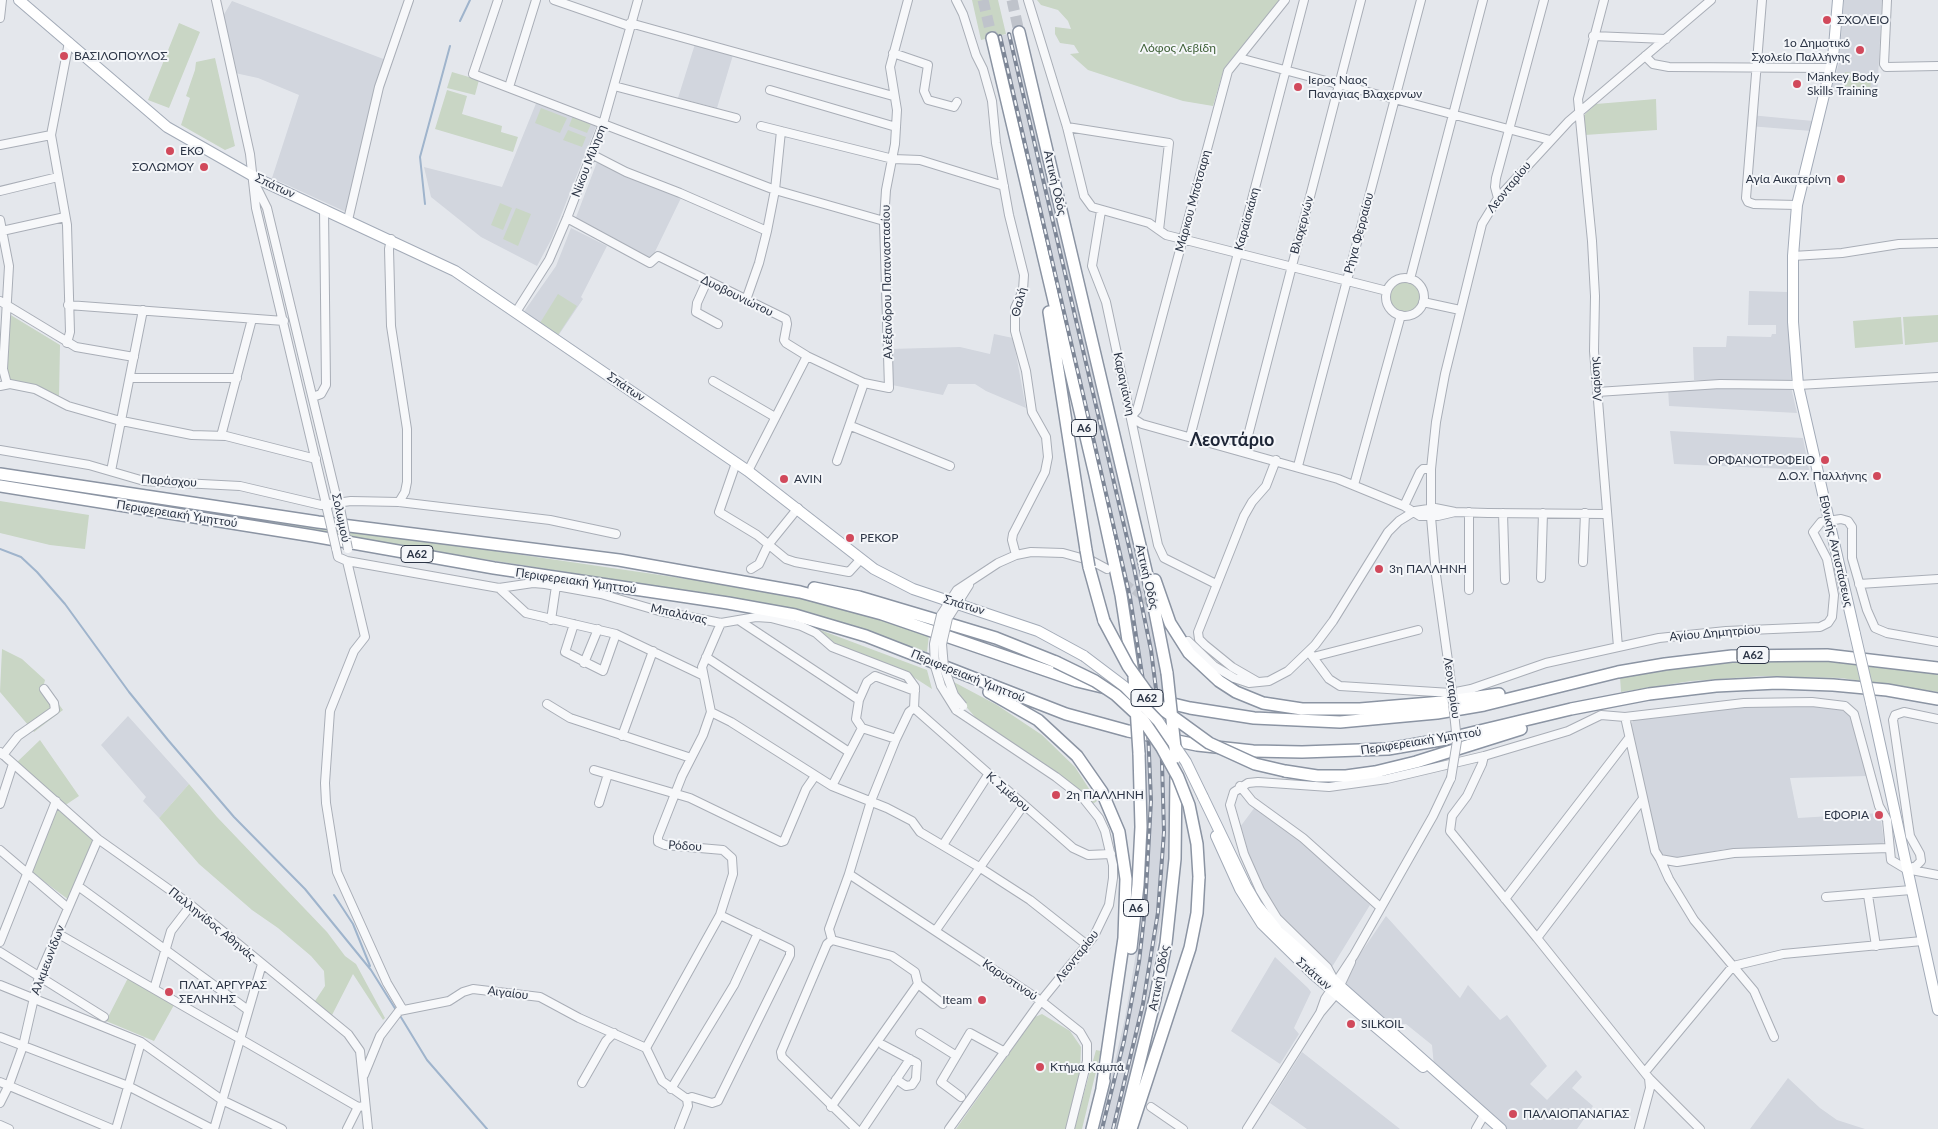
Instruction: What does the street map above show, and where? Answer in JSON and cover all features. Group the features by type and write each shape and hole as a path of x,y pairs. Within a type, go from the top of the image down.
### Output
{"highway":[{"name":"Αττική Οδός","path":"1019,32 1157,619 1167,673 1176,757 1175,859 1167,934 1155,999 1123,1129"},
{"name":"Α6","path":"992,38 1095,475 1121,595 1134,677 1141,827 1134,927 1121,1013 1092,1129"},
{"path":"1025,182 1035,245 1052,326 1089,567 1104,621 1128,666 1146,691 1165,711 1209,743 1255,764 1317,776 1346,776 1375,772 1416,762 1616,700"},
{"path":"1122,470 1134,501 1161,598 1173,629 1186,649 1202,667 1236,692 1275,706 1302,709 1334,709 1442,702 1571,684"},
{"name":"Περιφερειακή Υμηττού","path":"0,474 300,520 600,558 735,579 800,592 882,614 1077,681 1127,694 1238,716 1320,722 1394,718 1471,708 1665,664 1772,654 1849,657 1938,668"},
{"name":"Περιφερειακή Υμηττού","path":"0,486 313,536 494,568 754,607 819,622 866,636 1066,714 1161,738 1253,750 1354,752 1388,749 1446,739 1571,709 1683,689 1778,683 1860,687 1938,699"},
{"path":"735,579 760,580 859,597 996,638 1056,662 1089,678 1116,695 1143,720 1162,748 1178,777 1189,806 1197,844 1199,877 1197,913 1190,948 1131,1129"},
{"path":"866,636 982,688 1038,720 1077,756 1102,792 1119,832 1125,863 1127,902 1121,970 1102,1088"}],"main road":[{"name":"Σπάτων","path":"19,0 167,127 253,179 391,239 455,271 748,471 798,508 860,560 898,582 1038,631 1084,656 1125,687 1158,721 1186,762 1257,905 1278,931 1335,988 1411,1057 1501,1129"},
{"name":"Εθνικής Αντιστάσεως","path":"1838,0 1833,58 1797,205 1793,256 1793,322 1798,385 1922,941 1933,969 1938,1010"}],"street":[{"path":"0,18 2,0"},
{"path":"216,0 250,154 253,179"},
{"path":"348,220 379,86 409,0"},
{"path":"498,0 473,74 774,190 884,221"},
{"path":"509,87 536,0"},
{"path":"554,0 629,25 894,96"},
{"name":"Νίκου Μίληση","path":"516,312 549,260 567,218 603,124 629,25 638,0"},
{"name":"Αλέξανδρου Παπαναστασίου","path":"889,388 884,221 886,190 892,159 897,110 890,67 908,0"},
{"name":"Θαλή","path":"956,0 963,14 976,55 987,78 992,101 993,130 1024,275 1023,290 1015,308 1015,331 1026,371 1032,412 1046,437 1048,457 1045,472 1014,534 1012,540 1016,555"},
{"name":"Θαλή","path":"963,0 963,14"},
{"path":"1028,0 1067,127 1084,196 1089,204 1101,211 1148,223 1166,235 1387,291"},
{"name":"Μάρκου Μπότσαρη","path":"1132,417 1137,410 1228,71 1285,0"},
{"name":"Καραϊσκάκη","path":"1190,437 1304,0"},
{"name":"Βλαχερνών","path":"1244,451 1361,0"},
{"name":"Ρήγα Φερραίου","path":"1298,466 1421,0"},
{"path":"1410,279 1483,0"},
{"path":"1498,198 1496,180 1544,0"},
{"name":"Λαρίσης","path":"1604,0 1578,98 1595,296 1594,351 1618,647"},
{"name":"Λεονταρίου","path":"1247,1129 1335,988 1441,801 1451,778 1457,741 1457,723 1436,575 1431,517 1431,469 1438,412 1480,229 1498,198 1550,140 1579,112 1711,0"},
{"path":"1762,0 1746,198 1748,202 1754,204 1797,205"},
{"path":"1887,0 1884,64 1886,67 1938,66"},
{"path":"1594,36 1666,39"},
{"path":"67,343 70,332 65,217 51,135 69,42"},
{"path":"894,53 928,65 924,91 928,100 954,107 957,102"},
{"path":"1645,56 1649,62 1664,67 1830,68"},
{"path":"1239,58 1550,140"},
{"path":"614,86 736,118"},
{"path":"1580,88 1582,96 1593,101"},
{"path":"770,90 896,127"},
{"path":"761,126 892,159 920,160 1004,186"},
{"path":"1067,127 1169,143 1159,230"},
{"path":"746,300 759,263 767,231 781,131"},
{"path":"0,145 51,135"},
{"path":"591,154 626,172 767,231"},
{"path":"0,191 58,177"},
{"name":"Σολωμού","path":"253,179 267,208 339,506 348,549 349,556 347,561 338,556 336,548 256,208 253,179"},
{"path":"313,397 321,394 326,385 324,210"},
{"name":"Καραγιάννη","path":"1101,211 1092,266 1106,302 1158,545 1164,558 1216,584"},
{"path":"2,231 65,217"},
{"name":"Δυοβουνιώτου","path":"567,218 650,263 658,256 707,282 786,319 784,340 786,343 807,356 864,383 889,388"},
{"path":"0,220 10,266 4,304 3,381 35,389 68,406 122,421 192,435 221,436 316,459"},
{"path":"391,239 389,250 391,326 407,429 407,482 405,492 399,502"},
{"path":"1793,256 1842,252 1899,244 1938,243"},
{"path":"1410,279 1421,287 1423,302 1416,313 1401,315 1389,306 1387,291 1397,280 1410,279"},
{"path":"707,282 696,309 700,315 718,324"},
{"path":"1423,302 1460,310"},
{"path":"4,304 67,343 79,348 134,357"},
{"path":"68,305 284,321"},
{"path":"111,471 143,310"},
{"path":"1354,485 1401,315"},
{"path":"221,436 232,388 237,378 252,319"},
{"path":"748,471 807,356"},
{"path":"1597,392 1720,384 1798,385 1938,377"},
{"path":"130,378 237,378"},
{"path":"712,381 775,417"},
{"path":"837,462 851,426 864,383"},
{"path":"1132,417 1142,424 1298,466 1354,485 1404,506 1420,516 1431,517 1455,512"},
{"path":"851,426 950,466"},
{"name":"Παράσχου","path":"0,450 111,471 154,483 214,484 252,488 326,507 339,506 352,501 399,502 550,520 616,534"},
{"path":"1259,683 1232,667 1199,638 1198,630 1211,604 1216,584 1248,508 1266,486 1276,460"},
{"path":"736,463 719,512 768,544 786,559 844,572 852,570 860,560"},
{"path":"1404,506 1420,472 1423,469 1431,469"},
{"path":"751,570 759,564 768,544 798,508"},
{"path":"1311,655 1388,532 1399,521 1414,511 1431,508 1455,512 1606,514"},
{"path":"1469,512 1469,590"},
{"path":"1503,513 1505,580"},
{"path":"1541,578 1542,513"},
{"path":"1583,562 1585,513"},
{"path":"1828,520 1844,519 1852,527 1851,554 1871,621 1878,631 1938,642"},
{"name":"Αγίου Δημητρίου","path":"1311,655 1331,681 1344,687 1451,693 1471,689 1539,664 1686,634 1816,627 1828,623 1834,608 1832,583 1826,559 1813,532 1818,524 1828,520"},
{"name":"Λεονταρίου","path":"949,1129 1041,1001 1100,927 1109,905 1113,878 1111,854 1105,831 1083,798 1056,777 977,725 959,708 941,686 935,666 934,644 952,602 975,578 998,563 1016,555 1032,552 1064,553 1092,561 1107,569"},
{"path":"347,561 365,637 354,651 330,711 325,783 326,803 337,872 401,1010 380,1036 364,1077"},
{"name":"Μπαλάνας","path":"347,561 499,588 533,583 556,586 601,594 659,611 721,623 756,617 771,618 810,629 832,648 906,676 912,682 915,691"},
{"path":"1860,584 1938,579"},
{"path":"551,620 556,586"},
{"path":"499,588 526,613 616,634 702,675"},
{"path":"740,621 860,700"},
{"path":"721,623 706,657 702,675 709,695 711,712 761,740 832,786 912,822 920,832 1030,900 1087,945"},
{"path":"574,624 565,652 603,671 616,634"},
{"path":"584,663 598,629"},
{"path":"1188,641 1229,676 1244,682 1259,683 1282,675 1311,655 1418,630"},
{"path":"622,736 653,651"},
{"path":"706,657 849,752"},
{"path":"832,940 829,929 850,875 849,869 871,802 896,739 914,708 915,691 875,676 867,682 860,700 856,720 862,728 896,739"},
{"path":"2,753 18,736 55,710 54,703 44,689"},
{"path":"1335,988 1327,967 1277,918 1260,890 1244,854 1230,805 1231,796 1240,786 1258,782 1311,786 1361,784 1484,756 1568,731 1596,716 1608,714 1625,717 1744,703 1812,702 1848,708 1856,720 1879,806 1887,820 1891,860 1906,869 1938,875"},
{"path":"547,704 570,718 691,758"},
{"name":"Κ. Σμέρου","path":"914,708 1023,806 1082,854 1111,854"},
{"name":"Ρόδου","path":"646,1048 720,915 733,874 732,858 728,853 716,848 676,847 658,842 658,837 674,794 703,735 711,712"},
{"path":"1906,869 1916,866 1921,861 1920,854 1910,836 1893,720 1895,715 1904,712 1938,719"},
{"path":"1625,717 1642,800 1655,851 1669,879 1694,920 1754,991 1774,1037"},
{"path":"832,786 862,728"},
{"path":"1505,900 1629,738"},
{"name":"Παλληνίδος Αθηνάς","path":"2,753 98,839 191,905 348,1034 360,1051 364,1077 362,1106 368,1129"},
{"path":"1484,756 1478,775 1467,796 1452,816 1449,828 1647,1076 1700,1129"},
{"path":"0,804 13,764"},
{"path":"594,770 674,794 712,808 781,842 784,840 806,789 815,776"},
{"path":"599,803 608,774"},
{"path":"943,845 988,775"},
{"path":"1240,786 1252,801 1303,838 1380,907"},
{"path":"1537,938 1642,800"},
{"path":"0,942 56,801"},
{"path":"936,930 1023,806"},
{"name":"Αλκμεωνίδων","path":"0,1103 10,1085 23,1046 39,976 98,839"},
{"path":"1660,859 1677,862 1734,853 1889,848"},
{"path":"0,850 68,908"},
{"name":"Καρυστινού","path":"850,875 1041,1001 1074,1025 1084,1036 1087,1044 1086,1070 1070,1129"},
{"path":"78,886 248,1010"},
{"path":"1826,897 1911,890"},
{"path":"1868,895 1876,946"},
{"path":"154,989 171,931 191,905"},
{"path":"687,1099 692,1097 712,1103 718,1101 790,955 790,949 720,915"},
{"path":"671,1089 734,985 758,933"},
{"path":"57,934 362,1106 347,1129"},
{"path":"832,940 892,956 915,972 918,984 943,1004"},
{"path":"832,940 828,944 781,1052 782,1058 856,1129"},
{"path":"1647,1076 1733,966 1783,954 1922,941"},
{"path":"0,952 104,1017"},
{"path":"0,1037 128,1086 213,1129 262,964"},
{"path":"831,1106 918,984"},
{"path":"0,985 141,1042 222,1100 282,1129"},
{"name":"Αιγαίου","path":"401,1010 449,1001 463,992 473,989 540,997 579,1018 646,1048"},
{"path":"582,1083 606,1041 614,1033"},
{"path":"920,1033 956,1055"},
{"path":"961,1097 941,1082 970,1033 1005,1052"},
{"path":"116,1129 141,1042"},
{"path":"884,1045 917,1064 916,1079 912,1085 906,1086 896,1079"},
{"path":"646,1048 662,1081 687,1099 688,1106 679,1129"},
{"path":"863,1129 910,1059"},
{"path":"1639,1129 1650,1088 1647,1076"},
{"path":"0,1082 112,1129"},
{"path":"1151,1107 1183,1129"},
{"path":"1476,1129 1481,1112"},
{"path":"0,1125 9,1129"}],"shaded area":[{"name":"1ο Δημοτικό Σχολείο Παλλήνης","path":"1844,0 1882,0 1877,98 1831,91 1839,63"},
{"path":"232,1 386,60 346,212 272,178 299,95 258,78 235,73 223,16"},
{"path":"1015,32 1137,561 1168,708 1138,675 996,37"},
{"path":"695,44 733,55 717,108 678,98"},
{"path":"537,101 597,124 552,238 537,266 481,237 431,197 424,167 502,187"},
{"path":"1750,115 1813,121 1811,131 1749,126"},
{"path":"597,162 681,198 651,260 575,220"},
{"path":"571,228 607,246 581,297 583,299 558,336 523,313 556,266"},
{"path":"1749,291 1788,292 1791,382 1694,380 1693,347 1726,347 1727,336 1771,337 1772,334 1776,334 1776,325 1748,325"},
{"path":"994,334 1013,338 1026,408 986,391 975,384 948,384 943,395 892,385 890,349 960,347 990,354"},
{"path":"1791,387 1797,413 1669,406 1668,388"},
{"path":"1670,431 1803,438 1809,470 1674,464"},
{"path":"1770,704 1833,706 1853,716 1868,776 1790,778 1798,818 1880,813 1884,842 1881,845 1725,849 1681,858 1669,857 1657,851 1630,726 1635,718"},
{"path":"128,716 189,784 159,818 143,801 146,797 101,745"},
{"path":"1146,732 1171,774 1170,843 1164,903 1145,1014 1116,1129 1099,1129 1125,1018 1136,953 1145,853"},
{"path":"1255,807 1305,843 1370,905 1332,967 1275,914 1252,869 1240,827"},
{"path":"1386,916 1460,998 1468,985 1500,1020 1507,1015 1547,1066 1530,1084 1547,1100 1576,1070 1582,1077 1572,1088 1593,1106 1577,1129 1507,1129 1434,1066 1432,1045 1406,1024 1388,1024 1348,987 1346,982 1352,966"},
{"path":"1275,957 1311,992 1294,1028 1299,1034 1280,1064 1231,1031"},
{"path":"1302,1052 1400,1129 1307,1129 1270,1103"},
{"path":"1788,1078 1820,1108 1837,1120 1865,1129 1750,1129"}],"green space":[{"path":"972,0 998,0 1006,34 981,40"},
{"name":"Λόφος Λεβίδη","path":"1037,0 1280,0 1224,68 1213,106 1183,101 1088,70 1070,54 1079,53 1074,45 1060,43 1055,34 1055,27 1071,29 1068,21 1058,10 1041,5"},
{"path":"179,23 200,32 169,108 148,100"},
{"path":"215,58 235,146 225,150 181,125 190,98 186,96 196,62"},
{"path":"452,72 479,80 475,95 447,88"},
{"path":"1845,72 1872,75 1870,89 1844,86"},
{"path":"447,90 467,96 462,114 502,126 501,132 518,137 513,152 435,129"},
{"path":"1656,99 1657,130 1585,135 1583,116 1596,104"},
{"path":"541,108 567,118 560,133 535,123"},
{"path":"573,116 591,124 587,133 569,126"},
{"path":"568,130 586,137 582,147 563,140"},
{"path":"500,203 512,208 503,230 491,225"},
{"path":"516,208 531,214 518,246 503,239"},
{"path":"1405,282 1411,283 1419,291 1419,303 1411,311 1405,312 1399,311 1391,303 1390,297 1391,291 1399,283"},
{"path":"558,294 577,306 558,335 540,323"},
{"path":"9,314 60,345 59,397 7,378"},
{"path":"1938,315 1938,342 1905,345 1903,317"},
{"path":"1901,317 1903,344 1855,348 1853,321"},
{"path":"0,479 770,591 837,605 929,635 927,652 840,622 782,606 0,483"},
{"path":"0,501 89,515 85,549 50,545 0,533"},
{"path":"815,628 927,670 932,689 904,671 836,646"},
{"path":"2,649 22,659 45,680 44,684 63,710 34,732 0,692"},
{"path":"1800,660 1840,662 1938,674 1938,692 1841,678 1763,676 1691,681 1621,692 1620,677 1652,671 1722,663"},
{"path":"950,680 997,705 1042,735 1075,767 1097,801 1090,806 982,725 962,702"},
{"path":"40,740 79,796 64,806 15,764"},
{"path":"189,784 217,817 327,932 345,956 356,964 385,1018 383,1020 353,974 331,1017 313,1004 325,986 324,971 311,956 278,928 252,910 199,864 159,818"},
{"path":"57,805 94,839 69,900 30,871"},
{"path":"128,978 174,1005 154,1041 106,1021"},
{"name":"Kτήμα Καμπά","path":"1042,1014 1070,1031 1081,1047 1080,1072 1066,1129 956,1129 1035,1017"},
{"path":"1096,1050 1101,1051 1082,1129 1074,1129"}],"waterway":[{"path":"460,21 470,0"},
{"path":"425,204 420,157 450,46"},
{"path":"0,549 21,557 65,604 129,692 168,740 234,817 305,889 371,970 396,1010"},
{"path":"334,895 353,924 370,966"},
{"path":"399,1014 427,1060 487,1129"}],"tunnel":[{"path":"983,0 992,38"},
{"path":"1012,0 1019,32"},
{"path":"1116,575 1153,606"}],"railway":[{"path":"1009,34 1134,568 1151,650 1161,728 1164,832 1158,912 1143,1004 1113,1129"},
{"path":"1000,36 1130,597 1147,706 1151,801 1145,909 1139,962 1124,1041 1102,1129"}],"place":[{"name":"ΣΧΟΛΕΙΟ","path":"1827,20"},
{"name":"1ο Δημοτικό Σχολείο Παλλήνης","path":"1860,50"},
{"name":"ΒΑΣΙΛΟΠΟΥΛΟΣ","path":"64,56"},
{"name":"Mankey Body Skills Training","path":"1797,84"},
{"name":"Ιερος Ναος Παναγιας Βλαχερνων","path":"1298,87"},
{"name":"EKO","path":"170,151"},
{"name":"ΣΟΛΩΜΟΥ","path":"204,167"},
{"name":"Αγία Αικατερίνη","path":"1841,179"},
{"name":"ΟΡΦΑΝΟΤΡΟΦΕΙΟ","path":"1825,460"},
{"name":"Δ.Ο.Υ. Παλλήνης","path":"1877,476"},
{"name":"AVIN","path":"784,479"},
{"name":"ΡΕΚΟΡ","path":"850,538"},
{"name":"3η ΠΑΛΛΗΝΗ","path":"1379,569"},
{"name":"2η ΠΑΛΛΗΝΗ","path":"1056,795"},
{"name":"ΕΦΟΡΙΑ","path":"1879,815"},
{"name":"ΠΛΑΤ. ΑΡΓΥΡΑΣ ΣΕΛΗΝΗΣ","path":"169,992"},
{"name":"Iteam","path":"982,1000"},
{"name":"SILKOIL","path":"1351,1024"},
{"name":"Kτήμα Καμπά","path":"1040,1067"},
{"name":"ΠΑΛΑΙΟΠΑΝΑΓΙΑΣ","path":"1513,1114"}],"district":[{"name":"Λεοντάριο","path":"1232,440"}]}
